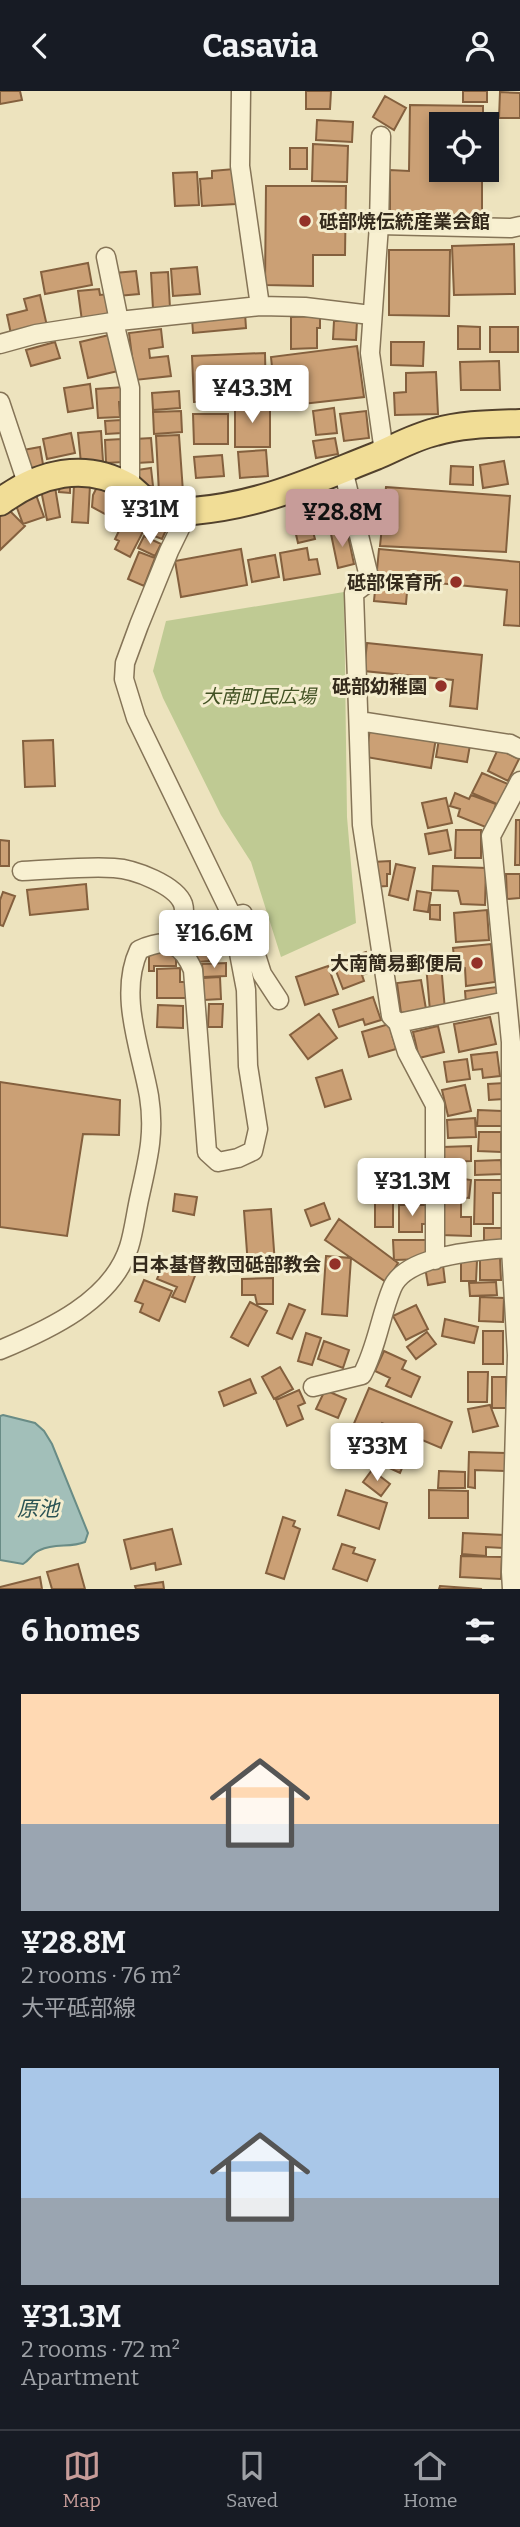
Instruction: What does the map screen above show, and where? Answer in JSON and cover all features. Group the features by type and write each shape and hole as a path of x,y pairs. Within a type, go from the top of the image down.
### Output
{"main road":[{"path":"0,502 27,483 75,472 95,474 130,488 145,500 188,512 249,503 304,486 437,431 520,423"}],"street":[{"path":"241,91 240,166 260,306"},
{"path":"381,136 379,225 370,353 384,452"},
{"path":"379,225 520,226"},
{"path":"106,257 130,388 130,488"},
{"path":"0,344 36,334 117,322 260,306 305,307 372,315"},
{"path":"0,402 27,483"},
{"path":"343,469 370,581 354,593 362,825 391,1016 398,1023 407,1052 435,1105 435,1260"},
{"path":"0,1350 46,1331 83,1307 110,1281 129,1248 153,1130 149,1094 135,1041 131,966 139,950 153,943 169,943 185,952 193,970 207,1152 218,1162 253,1151 258,1129 248,1066 246,990 232,916 136,718 124,679 125,663 134,637 188,512"},
{"path":"359,721 510,744 520,749"},
{"path":"512,1589 517,1355 514,1258 515,1059 491,836 520,781"},
{"path":"22,871 117,868 160,882 177,892 184,907 183,922 175,946"},
{"path":"232,916 243,914 262,974 279,1000"},
{"path":"398,1023 507,1001"},
{"path":"313,1387 362,1375 372,1356 393,1285 416,1265 470,1251 514,1258"}],"green space":[{"name":"大南町民広場","path":"344,592 347,817 356,923 281,957 251,862 221,815 163,698 153,671 166,621"}],"water":[{"name":"原池","path":"0,1416 35,1423 44,1431 52,1444 88,1533 85,1542 46,1548 35,1553 23,1564 0,1560"}],"building":[{"path":"0,91 20,91 22,100 0,104"},
{"path":"306,91 331,91 330,109 306,109"},
{"path":"463,91 487,91 487,102 463,102"},
{"path":"500,92 520,93 520,118 499,118"},
{"path":"385,96 406,108 394,130 373,117"},
{"path":"410,105 483,106 483,112 429,112 429,182 482,182 482,215 390,214 390,170 409,171"},
{"path":"317,120 353,122 352,142 316,140"},
{"path":"313,144 348,146 347,182 312,181"},
{"path":"290,148 307,148 307,169 290,169"},
{"path":"234,169 236,204 202,206 200,179 212,178 212,171"},
{"path":"197,172 199,205 175,206 173,173"},
{"name":"砥部焼伝統産業会館","path":"266,186 346,186 345,255 313,255 313,286 265,285"},
{"path":"514,244 515,294 454,295 452,246"},
{"path":"389,250 450,250 449,316 389,315"},
{"path":"88,263 92,285 45,294 41,272"},
{"path":"197,267 200,294 173,296 171,269"},
{"path":"136,271 139,294 118,296 115,273"},
{"path":"168,272 170,308 153,309 151,273"},
{"path":"99,289 100,295 109,294 112,317 82,321 78,291"},
{"path":"40,295 47,326 11,334 7,315 27,310 24,299"},
{"path":"245,313 246,328 193,333 192,319"},
{"path":"320,316 317,348 291,349 291,317"},
{"path":"334,321 357,321 356,340 333,339"},
{"path":"458,326 480,327 480,349 458,349"},
{"path":"490,327 518,327 518,352 490,352"},
{"path":"161,329 163,347 149,349 150,358 168,356 171,376 135,380 129,333"},
{"path":"109,335 118,371 88,378 80,342"},
{"path":"55,342 60,358 31,366 26,350"},
{"path":"391,342 424,342 423,366 391,365"},
{"path":"357,346 364,397 276,407 271,357"},
{"path":"265,353 266,400 194,402 192,356"},
{"path":"499,361 500,390 461,390 460,362"},
{"path":"436,372 438,414 395,415 394,393 406,392 406,373"},
{"path":"90,384 93,408 68,412 64,388"},
{"path":"124,387 125,402 119,402 120,417 98,418 96,389"},
{"path":"179,391 180,408 153,410 152,393"},
{"path":"235,404 270,404 270,447 235,447"},
{"path":"334,408 337,433 316,435 313,411"},
{"path":"181,411 182,432 154,434 153,412"},
{"path":"366,411 369,438 344,441 340,414"},
{"path":"193,414 228,414 228,444 194,444"},
{"path":"121,420 122,433 106,434 105,421"},
{"path":"101,431 103,461 81,463 78,433"},
{"path":"71,433 75,453 47,459 43,439"},
{"path":"179,435 183,492 159,493 156,436"},
{"path":"151,438 153,462 137,463 135,439"},
{"path":"335,438 338,454 316,458 313,441"},
{"path":"122,439 123,462 106,463 105,440"},
{"path":"40,447 44,470 28,474 23,450"},
{"path":"266,450 268,476 240,478 238,452"},
{"path":"222,455 224,476 196,478 194,457"},
{"path":"504,461 508,484 483,488 480,465"},
{"path":"451,466 473,467 473,485 450,484"},
{"path":"151,468 153,486 139,488 137,470"},
{"path":"60,481 70,482 70,493 59,492"},
{"path":"74,485 90,485 88,523 72,522"},
{"path":"98,485 127,502 116,520 92,507 93,495"},
{"path":"55,487 60,517 47,520 41,490"},
{"path":"386,487 510,496 506,552 380,546"},
{"path":"35,492 44,517 23,524 14,500"},
{"path":"7,508 25,526 0,550 0,515"},
{"path":"130,508 150,518 130,557 115,549 119,541 115,539"},
{"path":"307,510 315,539 298,543 291,513"},
{"path":"155,512 171,519 162,539 146,533"},
{"path":"347,531 354,564 338,568 331,534"},
{"path":"144,536 161,544 155,556 138,548"},
{"path":"307,548 309,560 317,559 320,574 284,580 280,553"},
{"path":"241,549 247,585 181,597 175,561"},
{"name":"砥部保育所","path":"379,549 520,562 520,626 504,625 507,590 408,580 406,604 374,601"},
{"path":"139,552 155,558 144,586 128,579"},
{"path":"275,555 279,577 252,582 248,560"},
{"name":"砥部幼稚園","path":"367,643 482,655 477,709 450,706 453,680 364,671"},
{"path":"370,728 436,738 431,768 366,757"},
{"path":"439,739 470,745 467,762 436,757"},
{"path":"53,740 55,786 25,787 23,741"},
{"path":"498,749 519,759 508,781 488,771"},
{"path":"482,773 508,784 499,805 472,793"},
{"path":"455,793 469,799 471,795 496,804 488,828 458,816 460,809 450,806"},
{"path":"446,798 452,823 428,828 422,803"},
{"path":"516,820 520,820 520,865 515,865"},
{"path":"447,830 451,850 429,854 425,834"},
{"path":"456,830 481,830 481,858 455,858"},
{"path":"0,840 9,841 9,866 0,866"},
{"path":"390,861 387,886 372,887 372,862"},
{"path":"396,864 415,868 408,900 389,895"},
{"path":"433,866 486,868 485,905 461,904 458,891 432,890"},
{"path":"506,874 520,874 520,898 507,899"},
{"path":"86,884 88,909 30,915 27,890"},
{"path":"417,891 431,893 428,912 414,910"},
{"path":"3,892 15,896 3,926 0,925 0,900"},
{"path":"430,905 440,905 440,920 430,919"},
{"path":"487,910 489,940 456,942 454,913"},
{"path":"491,944 495,982 466,986 465,968 455,966 453,948"},
{"path":"197,948 208,948 209,961 197,962"},
{"path":"366,952 373,971 362,975 364,981 343,989 333,963"},
{"path":"149,953 176,953 176,966 154,966 154,971 149,971"},
{"path":"226,963 226,976 203,977 202,964"},
{"path":"441,964 445,1010 430,1011 426,965"},
{"path":"328,966 338,994 305,1005 296,977"},
{"path":"180,968 180,982 186,982 187,998 157,998 157,969"},
{"path":"220,977 221,999 204,1000 203,978"},
{"path":"421,980 426,1009 401,1013 397,983"},
{"path":"497,987 498,1001 466,1004 465,991"},
{"path":"373,997 381,1020 365,1025 363,1019 339,1027 333,1010"},
{"path":"209,1004 223,1004 222,1027 208,1027"},
{"path":"158,1005 183,1006 183,1028 157,1027"},
{"path":"319,1014 337,1038 308,1059 290,1035"},
{"path":"490,1017 496,1044 459,1052 454,1024"},
{"path":"389,1024 396,1049 369,1057 362,1032"},
{"path":"438,1026 444,1052 419,1058 413,1032"},
{"path":"497,1052 500,1076 483,1078 482,1069 473,1070 471,1055"},
{"path":"467,1059 470,1079 447,1082 444,1062"},
{"path":"342,1070 351,1099 325,1107 316,1078"},
{"path":"0,1082 120,1100 119,1135 83,1134 67,1236 0,1227"},
{"path":"504,1083 504,1099 489,1100 488,1084"},
{"path":"465,1085 471,1111 448,1116 442,1090"},
{"path":"478,1110 502,1111 502,1126 477,1126"},
{"path":"475,1118 476,1137 448,1138 447,1120"},
{"path":"479,1132 501,1132 501,1152 478,1151"},
{"path":"471,1146 471,1161 444,1162 443,1147"},
{"path":"501,1160 502,1174 475,1175 475,1161"},
{"path":"443,1166 458,1168 457,1178 471,1180 469,1198 440,1195"},
{"path":"475,1180 503,1180 503,1193 493,1193 493,1224 474,1224"},
{"path":"175,1194 197,1197 194,1215 173,1211"},
{"path":"442,1200 461,1200 461,1217 471,1217 471,1236 441,1235"},
{"path":"375,1202 393,1202 393,1227 375,1227"},
{"path":"324,1203 330,1219 311,1226 305,1210"},
{"path":"399,1205 427,1205 427,1224 422,1224 422,1232 399,1232"},
{"path":"271,1209 275,1264 248,1266 244,1211"},
{"path":"339,1219 398,1263 386,1282 325,1240"},
{"path":"484,1228 503,1228 503,1243 484,1243"},
{"path":"393,1240 426,1240 427,1259 394,1260"},
{"path":"326,1256 351,1258 347,1316 322,1314"},
{"path":"480,1258 500,1258 501,1280 480,1280"},
{"path":"165,1260 196,1273 185,1302 172,1297 177,1287 157,1279"},
{"path":"461,1260 477,1261 476,1281 461,1281"},
{"path":"443,1265 445,1282 428,1285 425,1267"},
{"path":"273,1278 273,1304 257,1304 255,1295 242,1295 242,1279"},
{"path":"144,1280 172,1291 159,1321 140,1312 143,1304 135,1301"},
{"path":"496,1282 497,1295 470,1296 469,1283"},
{"path":"480,1297 504,1298 503,1322 479,1321"},
{"path":"250,1302 267,1311 248,1346 231,1337"},
{"path":"289,1304 305,1310 292,1339 277,1333"},
{"path":"416,1305 428,1329 406,1340 393,1316"},
{"path":"445,1319 478,1327 474,1343 442,1336"},
{"path":"483,1331 503,1331 503,1364 483,1364"},
{"path":"427,1332 436,1344 416,1359 407,1347"},
{"path":"306,1333 321,1338 312,1365 298,1361"},
{"path":"324,1341 349,1350 343,1368 318,1359"},
{"path":"384,1351 406,1361 402,1369 420,1377 411,1397 386,1386 390,1378 375,1371"},
{"path":"280,1367 293,1389 274,1399 262,1377"},
{"path":"468,1372 488,1372 487,1402 468,1402"},
{"path":"492,1377 506,1377 506,1408 492,1408"},
{"path":"250,1379 256,1393 224,1406 219,1392"},
{"path":"369,1388 452,1422 441,1448 382,1423 370,1450 347,1440"},
{"path":"299,1390 305,1403 298,1406 303,1419 287,1426 276,1400"},
{"path":"325,1390 346,1399 338,1418 316,1409"},
{"path":"490,1405 498,1426 473,1432 468,1409"},
{"path":"469,1452 505,1453 505,1471 475,1470 475,1488 468,1487"},
{"path":"391,1454 405,1461 400,1473 385,1466"},
{"path":"372,1470 390,1484 381,1496 363,1482"},
{"path":"439,1471 465,1472 465,1488 438,1488"},
{"path":"346,1490 387,1503 379,1529 338,1515"},
{"path":"429,1490 468,1491 468,1518 429,1518"},
{"path":"283,1517 295,1521 293,1526 300,1529 284,1579 266,1573"},
{"path":"172,1529 181,1564 156,1570 155,1563 131,1569 124,1540"},
{"path":"463,1533 504,1535 503,1548 486,1547 486,1556 462,1554"},
{"path":"342,1544 355,1548 353,1553 375,1560 367,1581 333,1569"},
{"path":"461,1556 502,1557 501,1579 460,1577"},
{"path":"78,1564 85,1589 52,1589 47,1572"},
{"path":"40,1577 42,1589 0,1589 0,1587"},
{"path":"163,1582 164,1589 136,1589 135,1586"},
{"path":"440,1586 482,1589 439,1589"}],"place":[{"name":"砥部焼伝統産業会館","path":"305,221"},
{"name":"砥部保育所","path":"456,582"},
{"name":"砥部幼稚園","path":"441,686"},
{"name":"大南簡易郵便局","path":"477,963"},
{"name":"日本基督教団砥部教会","path":"335,1264"}]}
